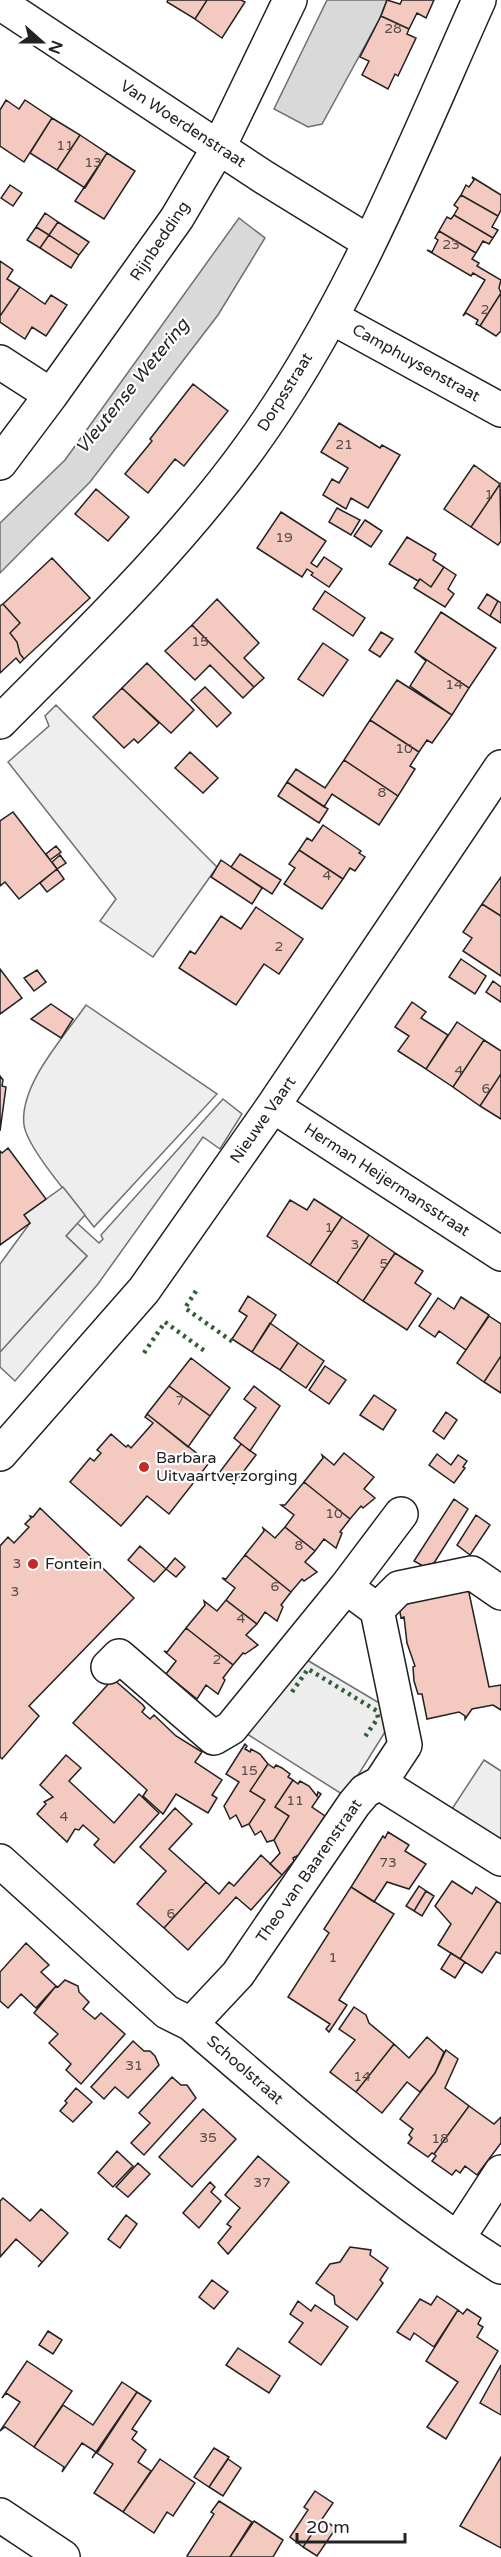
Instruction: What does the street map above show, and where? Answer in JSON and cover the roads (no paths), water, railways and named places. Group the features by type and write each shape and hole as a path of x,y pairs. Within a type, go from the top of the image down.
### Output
{"street":[{"name":"Rijnbedding","path":"0,463 177,218 219,147 290,0"},
{"name":"Dorpsstraat","path":"0,722 118,603 188,526 250,447 331,316 369,242 480,0"},
{"name":"Van Woerdenstraat","path":"0,3 219,147 369,242"},
{"name":"Camphuysenstraat","path":"331,316 501,410"},
{"path":"0,362 51,395"},
{"name":"Nieuwe Vaart","path":"0,1454 144,1290 273,1106 501,767"},
{"name":"Herman Heijermansstraat","path":"273,1106 501,1254"},
{"path":"108,1667 119,1656 214,1738 231,1728 346,1587 402,1514"},
{"path":"346,1587 377,1610 399,1588 472,1574 501,1593"},
{"name":"Theo van Baarenstraat","path":"191,2024 238,1974 354,1804 365,1791 380,1783 405,1745 377,1610"},
{"path":"380,1783 501,1859"},
{"name":"Schoolstraat","path":"0,1861 167,2012 191,2024 337,2150 501,2267"},
{"path":"458,2238 501,2172"},
{"path":"0,2515 63,2557"}],"water":[{"path":"327,0 387,0 379,20 322,124 308,127 274,109"},
{"name":"Vleutense Wetering","path":"239,218 265,238 218,315 90,482 0,573 0,523 65,460"}],"place":[{"name":"Barbara Uitvaartverzorging","path":"144,1467"},
{"name":"Fontein","path":"33,1564"}]}
